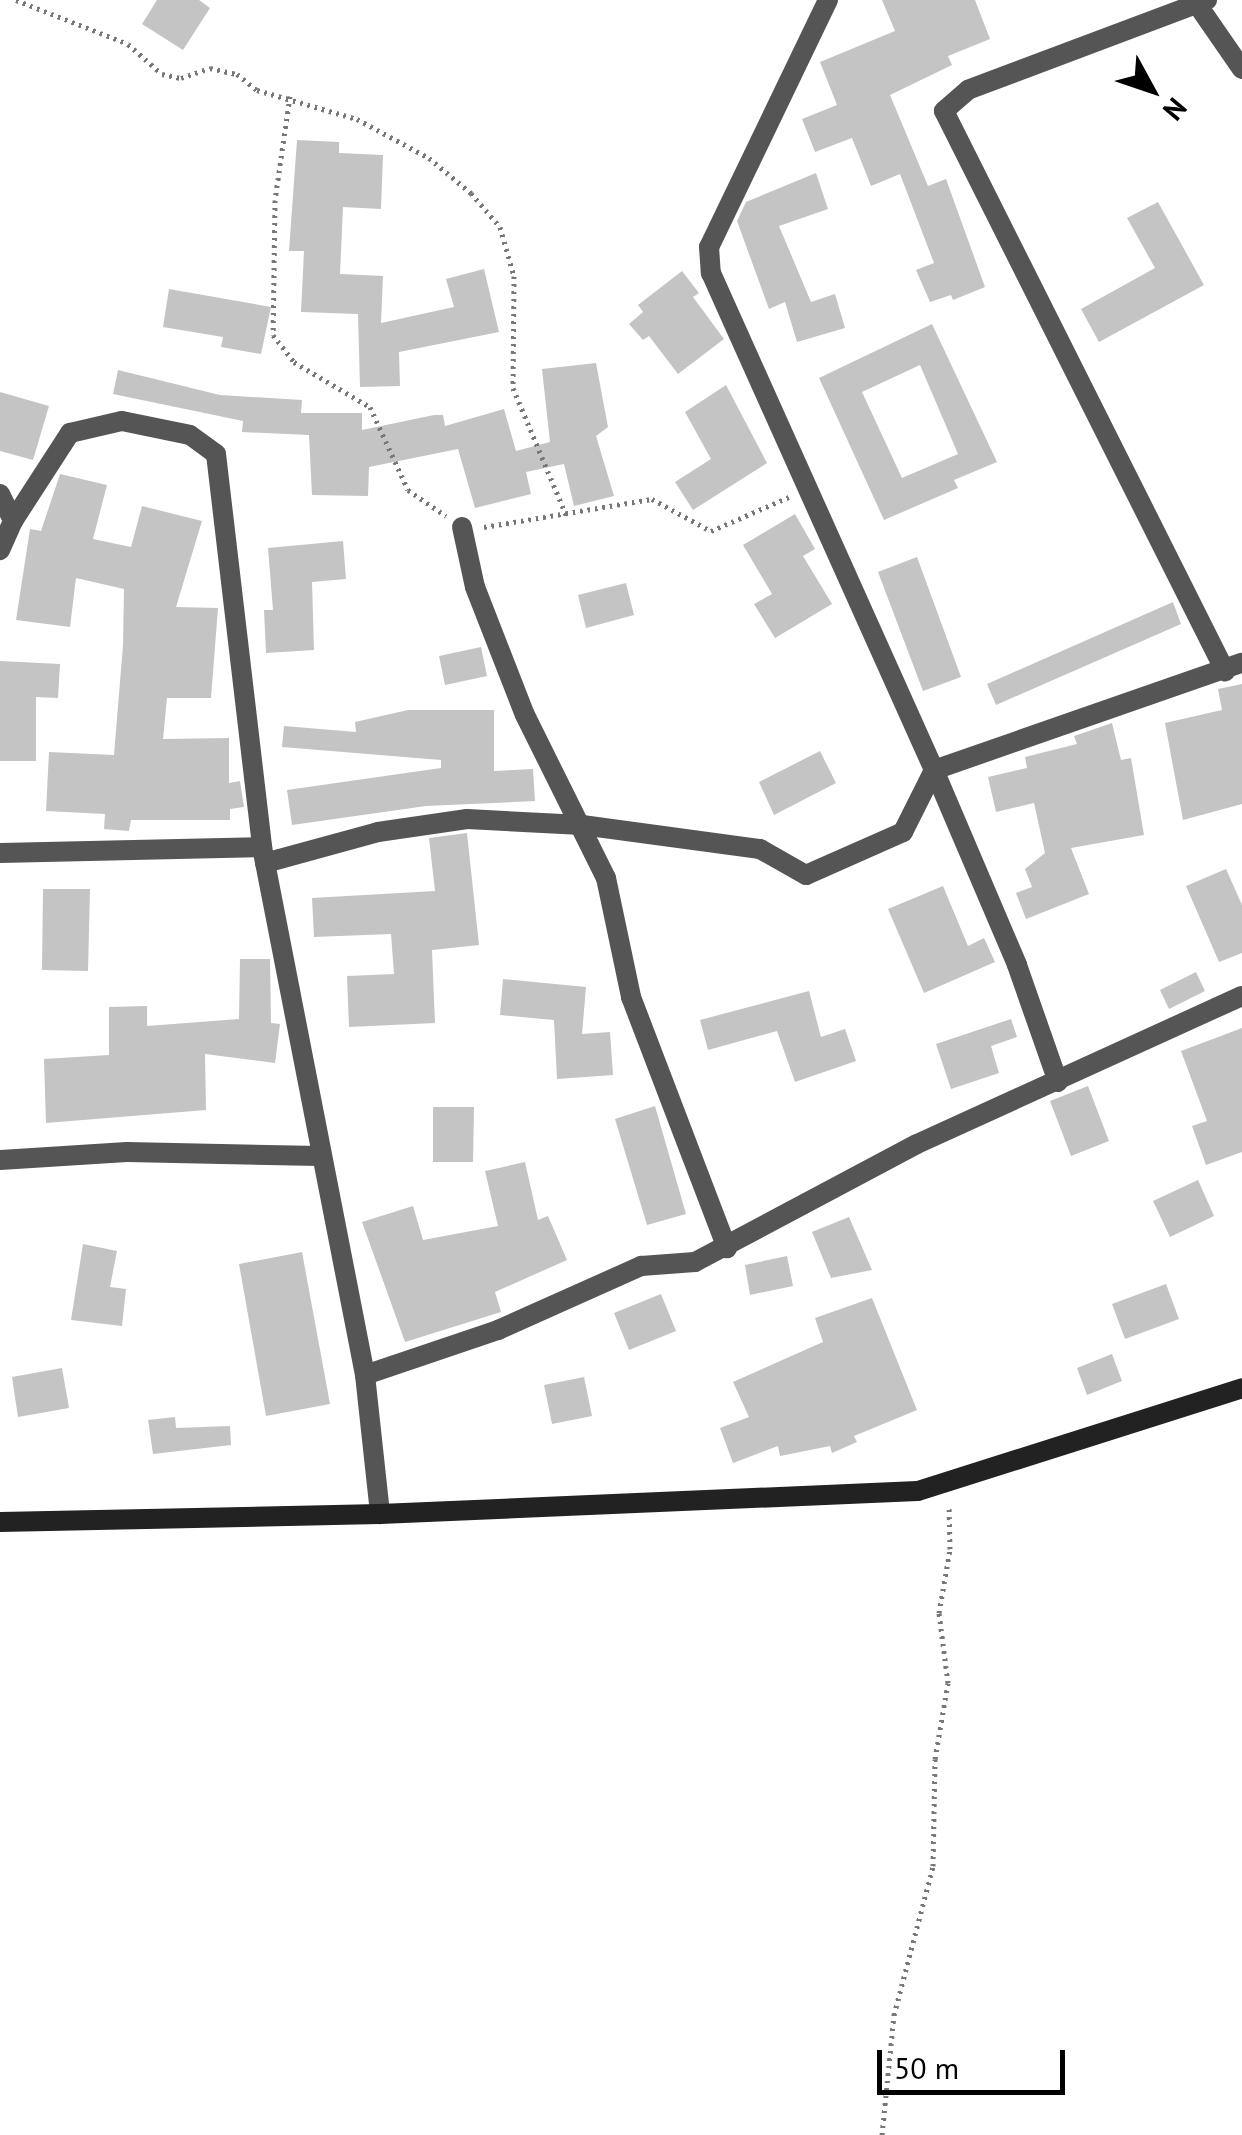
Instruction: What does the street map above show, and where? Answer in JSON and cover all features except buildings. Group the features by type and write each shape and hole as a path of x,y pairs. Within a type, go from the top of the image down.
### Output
{"street":[{"path":"828,0 709,246 711,274 934,770 1017,965 1058,1082"},
{"path":"0,853 264,855 467,819 582,825 760,848 806,875 902,832 934,770 1233,667 944,112 968,90 1202,2 1242,70"},
{"path":"0,550 13,521 70,432 122,421 190,435 216,454 264,855 364,1375 380,1514"},
{"path":"0,494 13,521"},
{"path":"462,527 475,588 525,715 606,878 631,998 727,1248"},
{"path":"364,1375 498,1330 641,1266 695,1262 917,1144 1242,996"},
{"path":"0,1160 127,1152 319,1156"},
{"path":"0,1522 380,1514 918,1490 1242,1388"}],"path":[{"path":"16,0 128,44 162,74 181,78 210,68 237,74 257,90 290,96 357,119 429,158 500,227 514,276 513,388 567,516"},
{"path":"290,96 275,200 273,336 294,362 370,408 408,490 462,527 567,516 652,499 711,531 806,490"},
{"path":"882,2135 894,2015 933,1866 935,1759 948,1684 940,1613 952,1524 945,1482"}]}
